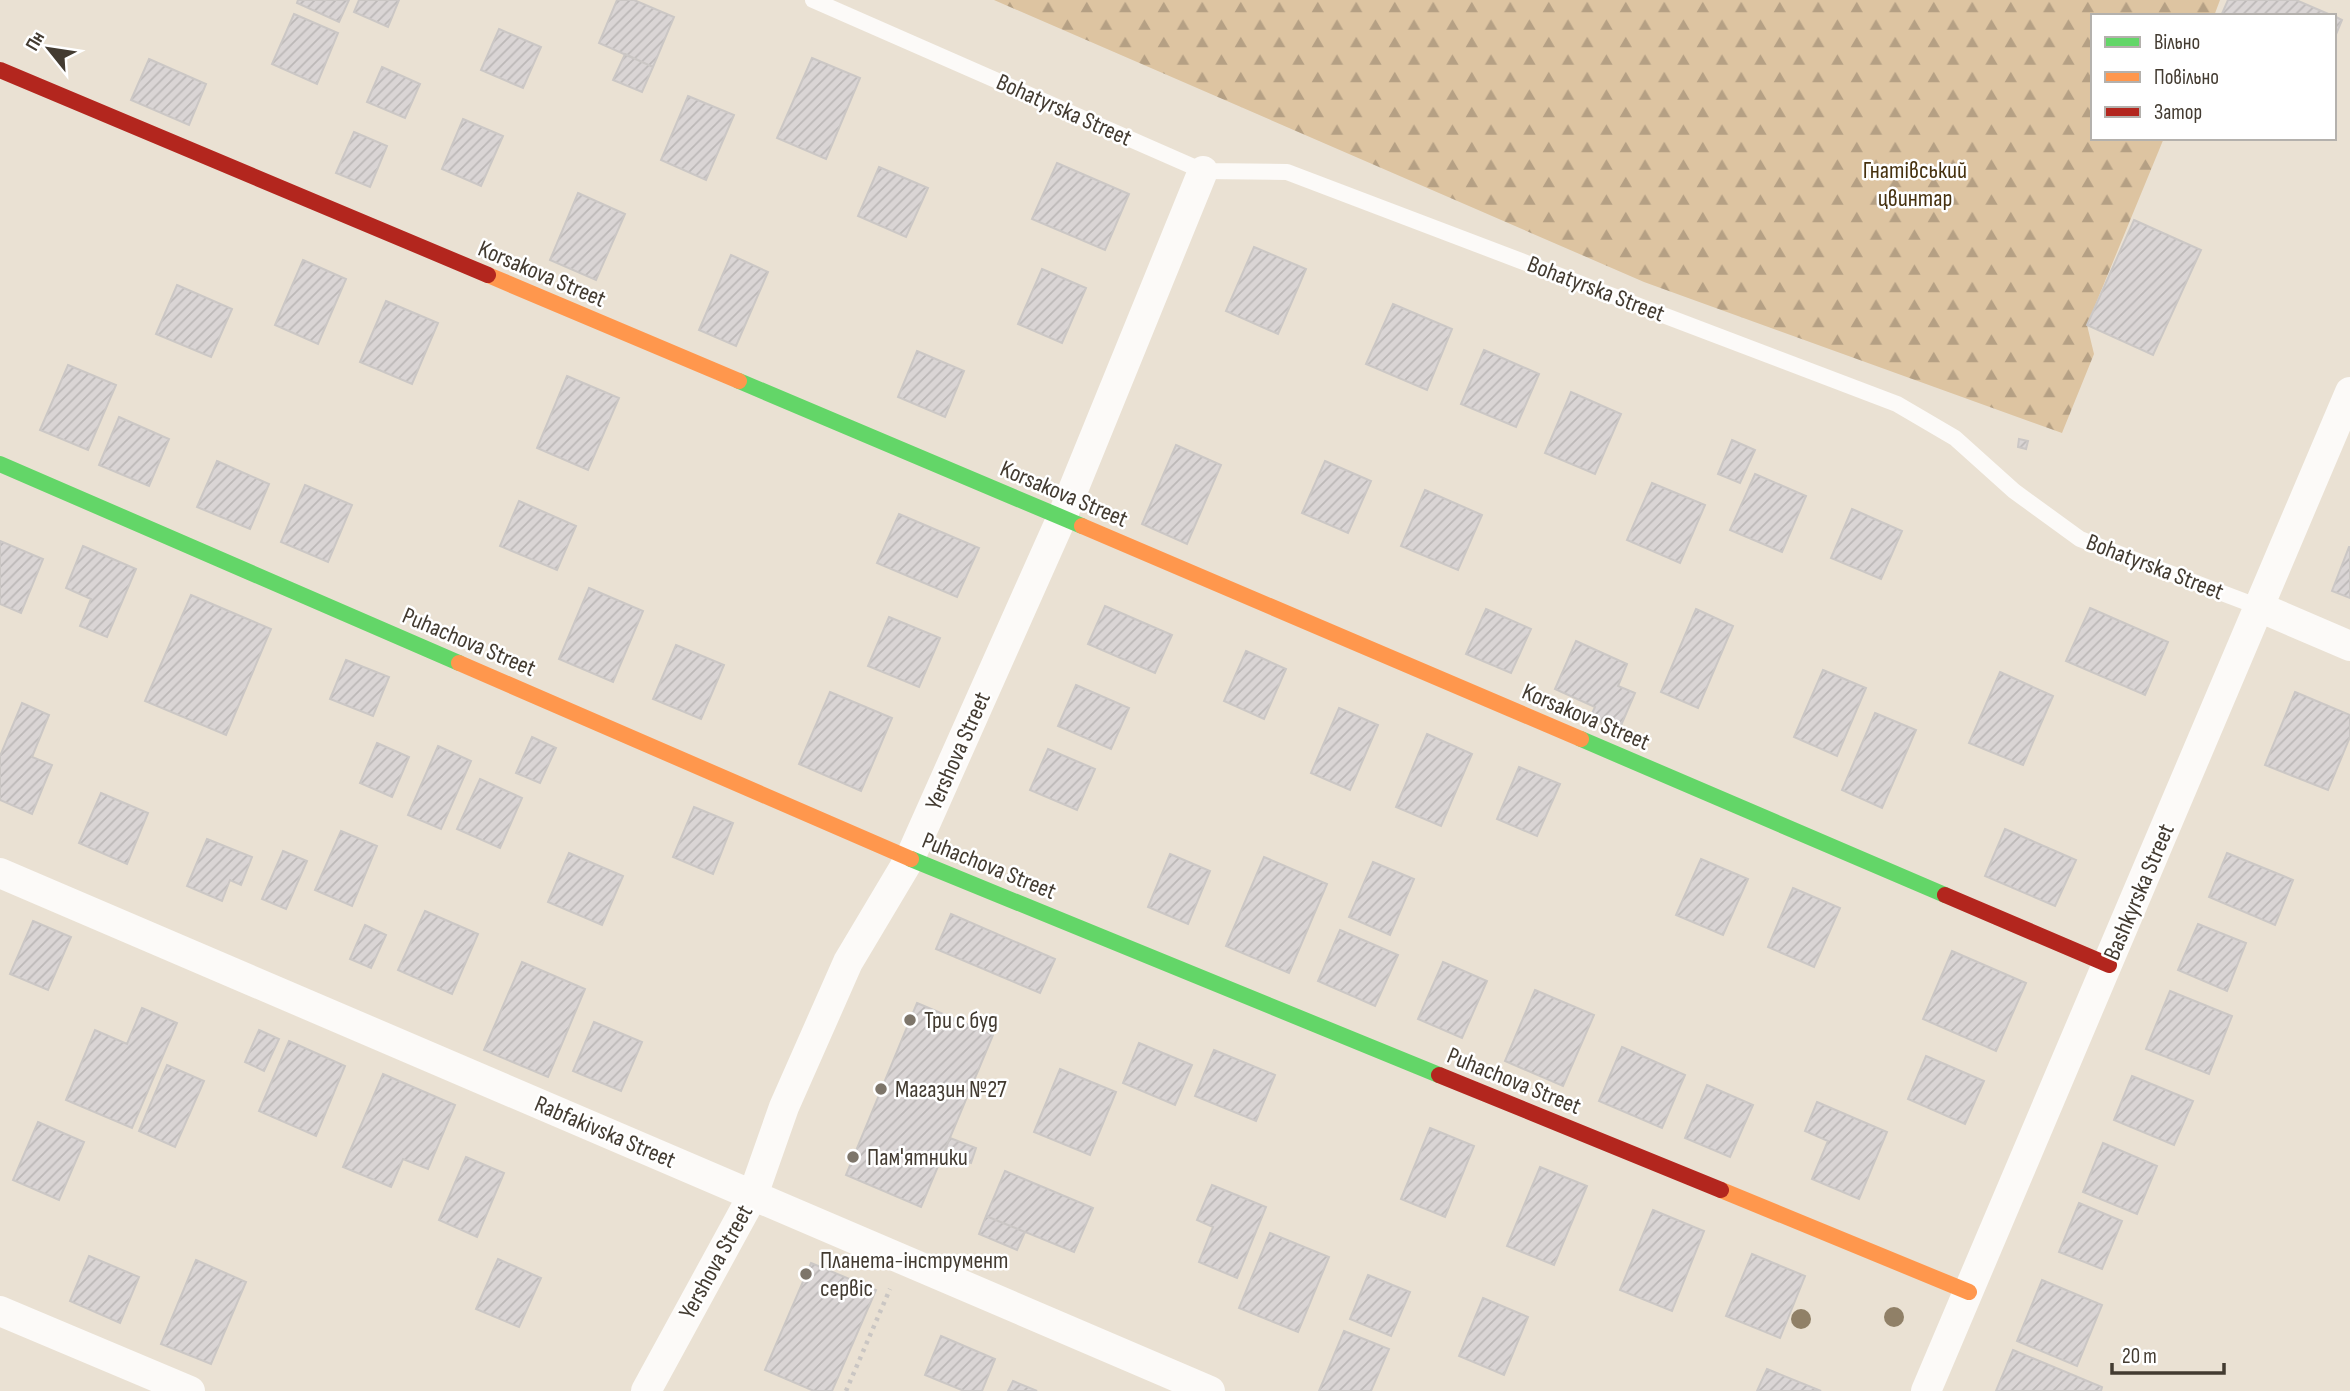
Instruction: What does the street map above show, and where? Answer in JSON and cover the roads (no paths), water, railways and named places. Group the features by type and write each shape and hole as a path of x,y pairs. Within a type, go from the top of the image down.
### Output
{"street":[{"name":"Korsakova Street","path":"0,70 1062,517 2109,965"},
{"name":"Yershova Street","path":"646,1391 753,1195 783,1107 848,962 910,858 1062,517 1203,171"},
{"name":"Bashkyrska Street","path":"1926,1391 2350,393"},
{"name":"Puhachova Street","path":"0,464 910,858 1969,1292"},
{"name":"Bohatyrska Street","path":"2259,607 2350,646"},
{"name":"Rabfakivska Street","path":"0,873 1210,1391"},
{"path":"0,1311 190,1391"}],"lane":[{"name":"Bohatyrska Street","path":"813,0 1203,171 1287,172 1897,404 1955,438 2014,491 2080,539 2259,607"}],"place":[{"name":"Три с буд","path":"910,1020"},
{"name":"Магазин №27","path":"881,1089"},
{"name":"Пам'ятники","path":"853,1157"},
{"name":"Планета-інструмент сервіс","path":"806,1274"}],"park label":[{"name":"Гнатівський цвинтар","path":"1915,184"}]}
